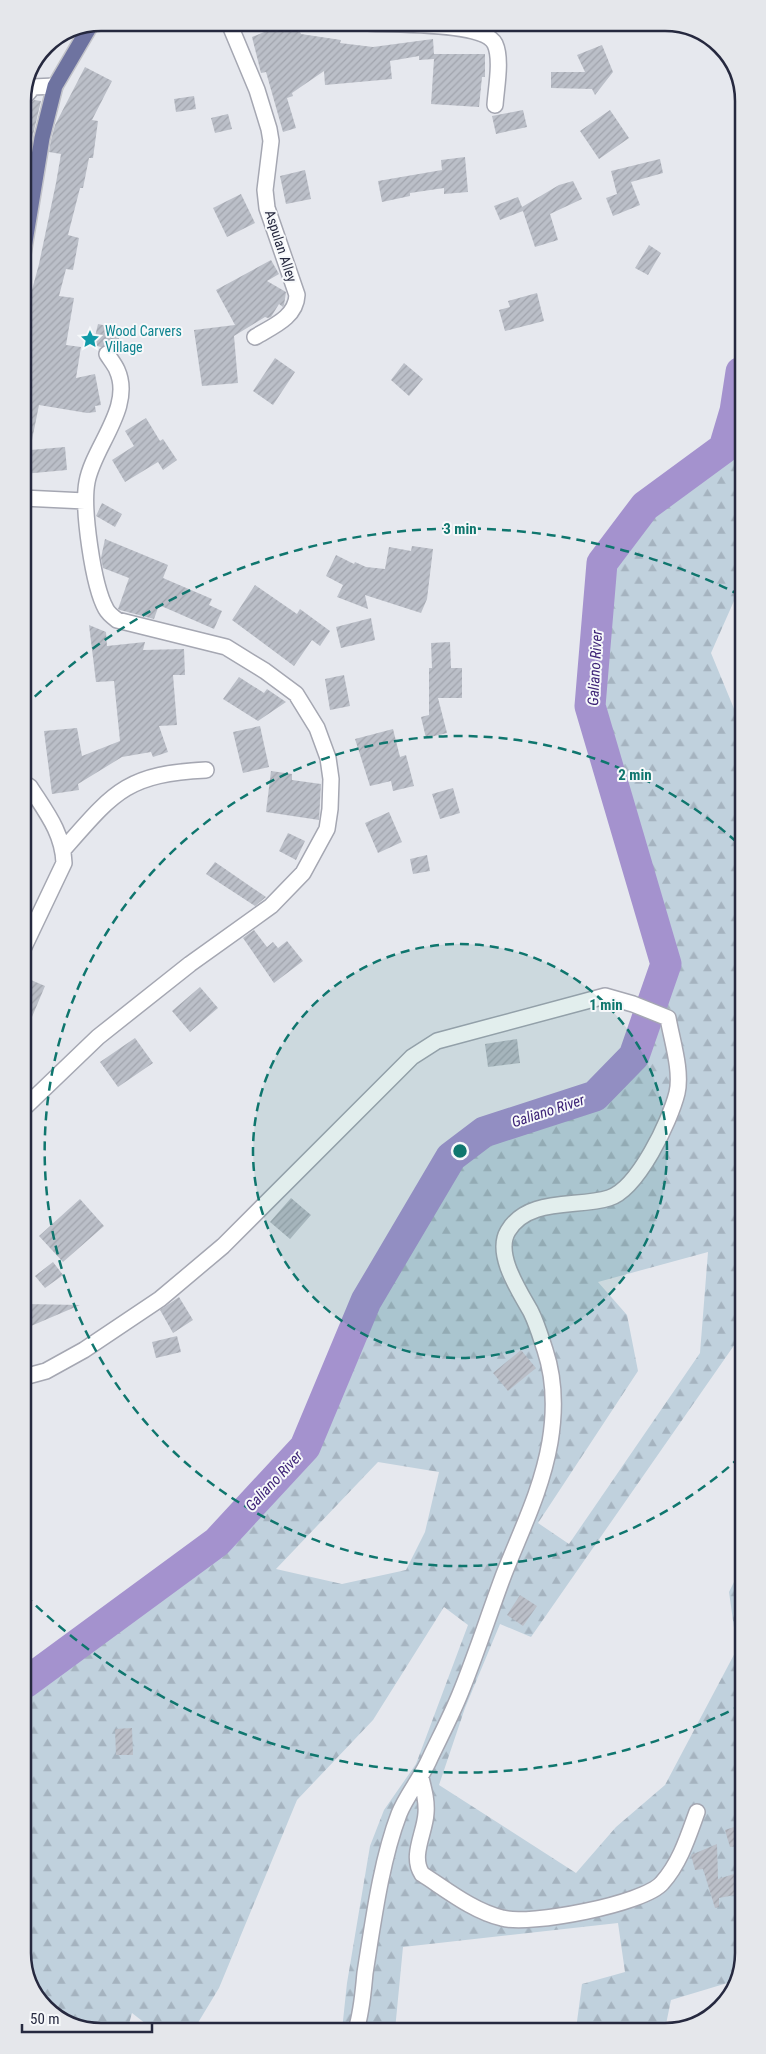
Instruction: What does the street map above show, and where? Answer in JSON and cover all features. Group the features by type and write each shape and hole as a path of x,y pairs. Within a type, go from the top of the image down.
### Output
{"main road":[{"path":"31,205 42,138 56,86 86,34"}],"street":[{"name":"Aspulan Alley","path":"233,31 257,90 269,129 271,141 265,190 273,229 296,295 296,303 292,312 255,338"},
{"path":"467,31 486,35 496,46 498,74 495,105"},
{"path":"33,87 56,86"},
{"path":"31,1101 98,1037 190,964 271,906 303,873 326,829 330,809 331,779 328,758 317,728 296,694 265,671 226,647 116,620 106,611 94,566 85,501 91,466 116,412 121,392 118,371 107,354"},
{"path":"31,498 85,501"},
{"path":"63,850 100,809 125,788 138,781 170,772 206,770"},
{"path":"31,789 57,828 63,850 64,863 31,933"},
{"path":"31,1375 46,1371 84,1350 160,1299 223,1246 405,1064 437,1041 605,996 633,1004 668,1018 678,1078 677,1093 657,1142 634,1180 624,1192 610,1198 550,1206 524,1214 507,1232 504,1252 512,1279 532,1315 548,1360 554,1391 550,1443 530,1512 505,1572 460,1694 421,1778 400,1810 388,1847 358,2023"},
{"path":"421,1778 426,1796 426,1814 417,1858 418,1868 422,1874 470,1904 502,1918 528,1920 634,1900 661,1885 678,1861 697,1812"}],"green space":[{"path":"735,411 735,599 711,653 735,711 735,1344 531,1637 500,1624 465,1708 439,1785 576,1873 616,1827 665,1785 735,1653 735,1952 731,1975 727,1983 671,2000 666,2023 577,2023 582,1984 625,1972 618,1923 403,1947 396,2023 343,2023 347,1983 370,1846 384,1810 416,1764 468,1625 444,1607 373,1720 297,1800 219,1988 198,2023 145,2023 132,2013 129,2023 97,2023 75,2017 63,2011 49,1999 41,1988 32,1962 31,1679 217,1542 305,1447 366,1301 451,1157 484,1132 595,1096 634,1056 666,964 590,706 602,563 645,506 724,448","holes":["708,1252 700,1353 569,1544 538,1523 638,1371 627,1315 598,1282","378,1462 439,1472 425,1532 406,1570 342,1584 276,1569"]},
{"path":"735,1580 735,1635 729,1592"}],"building":[{"path":"267,31 300,31 301,34 341,40 340,43 373,47 433,39 434,55 485,54 485,77 482,77 479,107 431,104 434,59 419,60 419,56 390,61 392,79 325,85 324,71 292,93 293,96 287,98 296,128 283,132 266,72 261,73 252,37"},
{"path":"602,45 613,72 595,95 592,89 551,88 551,72 585,72 577,55"},
{"path":"85,67 112,81 92,120 98,121 93,158 89,158 83,188 80,188 68,235 79,238 73,270 66,269 59,296 74,298 66,345 81,347 76,378 95,374 101,405 95,406 96,412 87,413 39,405 31,445 31,294 39,264 61,154 49,152 55,125"},
{"path":"194,96 196,109 176,112 174,99"},
{"path":"34,100 41,101 31,143 31,103"},
{"path":"523,110 527,127 496,134 492,116"},
{"path":"610,110 629,138 599,159 580,131"},
{"path":"228,114 232,129 215,133 211,118"},
{"path":"465,157 468,192 444,194 444,188 410,193 410,196 382,202 378,181 442,170 441,160"},
{"path":"660,159 663,173 631,182 640,205 613,216 606,198 617,194 611,171"},
{"path":"305,170 311,199 286,204 280,176"},
{"path":"573,181 582,199 550,214 558,240 535,247 523,211 500,220 494,206 518,197 522,207 559,185"},
{"path":"241,194 255,223 227,237 213,208"},
{"path":"649,245 661,253 648,275 635,268"},
{"path":"271,260 279,274 267,281 286,292 283,307 279,304 271,317 265,317 234,336 238,383 202,386 194,330 235,325 216,290"},
{"path":"537,293 544,321 505,331 499,310 510,307 508,301"},
{"path":"98,324 121,329 116,351 111,346 101,347 93,345"},
{"path":"275,358 295,372 273,405 253,391"},
{"path":"404,363 423,379 409,396 391,380"},
{"path":"146,418 160,441 163,439 177,460 163,470 158,462 125,482 112,460 134,446 125,431"},
{"path":"65,447 67,470 31,473 31,450"},
{"path":"102,503 122,514 115,527 96,516"},
{"path":"105,539 168,565 163,578 212,599 209,605 222,611 214,629 159,605 154,619 118,609 129,578 103,568 101,558"},
{"path":"412,546 433,549 427,599 421,613 365,595 368,609 337,597 343,585 326,576 336,555 354,564 355,562 366,567 385,569 389,547 411,551"},
{"path":"255,585 297,614 300,609 330,631 320,646 312,640 294,666 232,620"},
{"path":"371,618 375,640 341,648 336,627"},
{"path":"89,625 106,632 107,646 145,642 143,650 184,649 185,675 173,675 177,725 159,726 168,752 153,757 151,752 122,757 78,784 79,790 52,794 44,731 77,728 82,756 120,741 114,681 96,682"},
{"path":"450,642 451,668 462,668 462,698 438,698 447,733 426,738 421,717 429,715 429,668 432,668 431,643"},
{"path":"344,675 350,706 330,710 325,679"},
{"path":"239,677 264,693 267,689 286,702 258,721 223,699"},
{"path":"260,726 269,767 243,773 233,732"},
{"path":"393,729 400,757 406,755 414,786 393,791 391,781 370,786 355,739"},
{"path":"271,771 292,774 292,780 321,784 319,820 266,812"},
{"path":"453,788 460,813 440,819 432,794"},
{"path":"389,812 402,842 378,853 365,823"},
{"path":"288,833 305,841 296,860 279,851"},
{"path":"427,855 430,871 413,874 410,859"},
{"path":"215,862 266,897 255,906 206,874"},
{"path":"254,930 267,947 273,942 278,948 287,941 303,961 274,983 243,938"},
{"path":"31,980 45,986 31,1019"},
{"path":"200,987 218,1008 190,1032 172,1011"},
{"path":"135,1038 153,1063 118,1087 100,1062"},
{"path":"517,1039 520,1063 488,1067 485,1044"},
{"path":"291,1198 311,1215 290,1239 270,1222"},
{"path":"80,1199 104,1226 63,1262 39,1236"},
{"path":"53,1262 63,1275 45,1288 35,1276"},
{"path":"179,1297 193,1320 173,1333 160,1310"},
{"path":"31,1304 80,1305 31,1326"},
{"path":"177,1336 181,1352 156,1358 152,1342"},
{"path":"521,1350 536,1368 508,1391 493,1373"},
{"path":"520,1595 537,1606 523,1626 507,1615"},
{"path":"132,1728 133,1755 116,1755 115,1729"},
{"path":"735,1827 735,1846 730,1847 725,1830"},
{"path":"717,1844 718,1879 734,1874 735,1895 719,1898 719,1907 715,1908 703,1869 695,1870 691,1855"}],"waterway":[{"name":"Galiano River","path":"31,1679 217,1542 305,1447 366,1301 451,1157 484,1132 595,1096 634,1056 666,964 590,706 602,563 645,506 724,448 735,411"}],"place":[{"name":"Wood Carvers Village","path":"90,339"}]}
